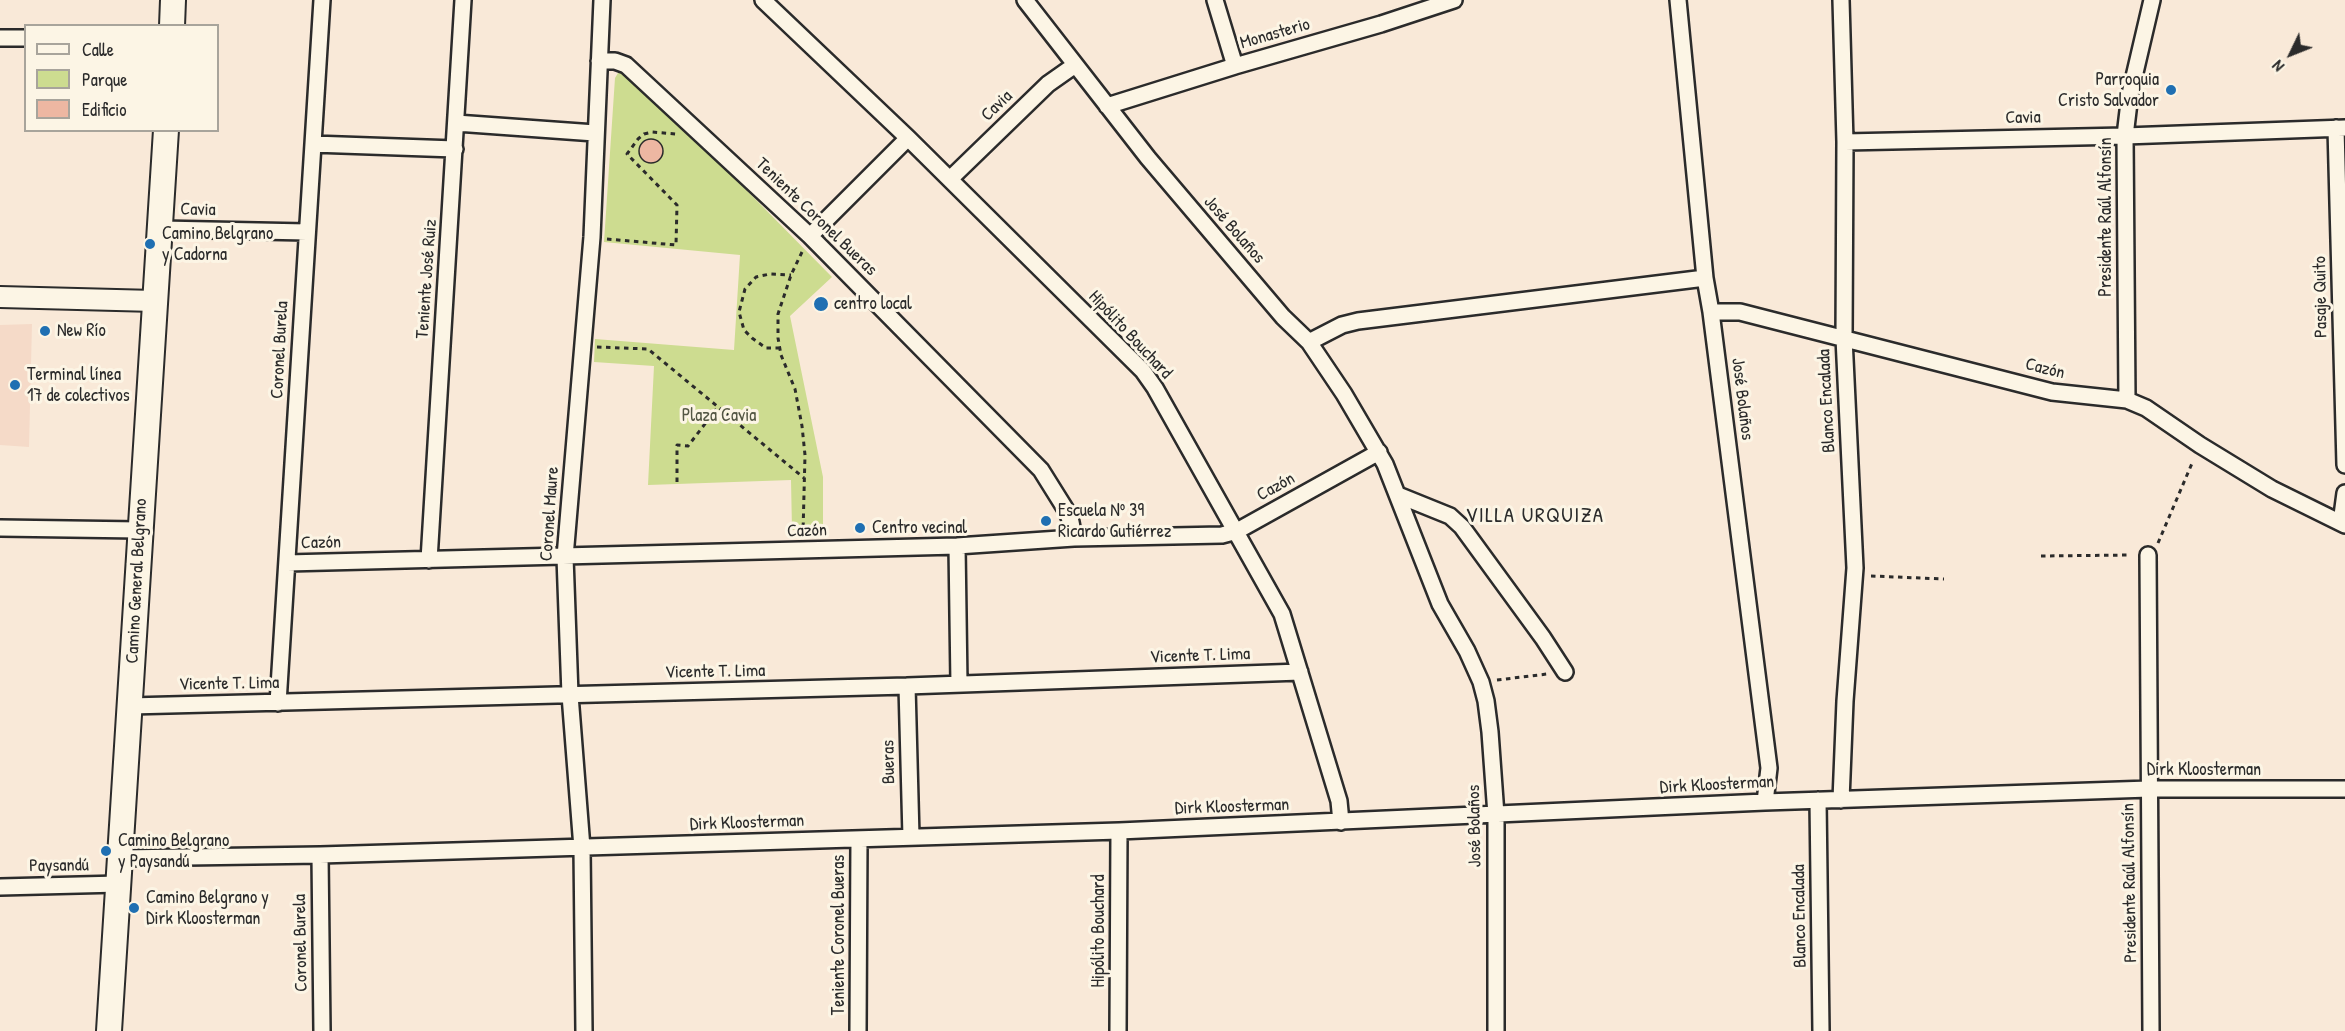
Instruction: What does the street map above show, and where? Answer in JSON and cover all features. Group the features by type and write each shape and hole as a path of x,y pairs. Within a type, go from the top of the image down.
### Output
{"main road":[{"path":"172,24 173,0"},
{"name":"Camino General Belgrano","path":"109,1031 166,132"}],"street":[{"name":"Coronel Burela","path":"278,703 321,0"},
{"name":"Teniente José Ruiz","path":"429,560 463,0"},
{"name":"Coronel Maure","path":"584,1031 582,848 570,695 565,558 592,237 602,0"},
{"name":"Hipólito Bouchard","path":"763,0 950,179 1143,371 1166,405 1282,614 1339,801 1341,822"},
{"name":"José Bolaños","path":"1025,0 1183,201 1283,317 1309,342 1379,452 1440,604 1467,651 1480,682 1490,732 1496,815 1496,1031"},
{"path":"1215,0 1235,66"},
{"name":"Monasterio","path":"1107,106 1454,0"},
{"name":"José Bolaños","path":"1678,0 1705,278 1769,768 1765,802"},
{"name":"Blanco Encalada","path":"1841,0 1845,142 1844,338 1855,575 1845,701 1841,800"},
{"name":"Presidente Raúl Alfonsín","path":"2127,400 2125,136 2130,94 2152,0"},
{"path":"0,38 24,38"},
{"name":"Teniente Coronel Bueras","path":"599,62 615,61 626,65 810,236 1041,470 1066,510 1074,538"},
{"name":"Cavia","path":"950,179 1048,84 1075,65"},
{"path":"456,123 595,133"},
{"name":"Cavia","path":"1845,142 2125,136 2341,128"},
{"name":"Pasaje Quito","path":"2341,128 2345,465"},
{"path":"810,236 908,138"},
{"path":"313,144 455,149"},
{"name":"Cavia","path":"161,229 307,232"},
{"path":"1309,342 1342,325 1358,321 1705,278"},
{"path":"0,297 156,301"},
{"name":"Cazón","path":"1711,312 1740,312 2052,392 2127,400 2146,408 2200,445 2272,489 2343,524"},
{"name":"Cazón","path":"287,563 565,558 957,546 1074,538 1221,535 1237,531 1379,452"},
{"path":"2343,524 2345,493"},
{"path":"1398,495 1450,516 1462,527 1565,672"},
{"path":"0,528 139,530"},
{"path":"957,546 959,684"},
{"name":"Presidente Raúl Alfonsín","path":"2148,555 2151,1031"},
{"name":"Vicente T. Lima","path":"130,706 907,686 1300,672"},
{"name":"Bueras","path":"907,686 911,837"},
{"name":"Dirk Kloosterman","path":"120,858 582,848 1119,831 1765,802 2149,789 2345,789"},
{"name":"Blanco Encalada","path":"1818,800 1821,1031"},
{"name":"Hipólito Bouchard","path":"1118,1031 1119,831"},
{"name":"Teniente Coronel Bueras","path":"858,1031 859,839"},
{"name":"Coronel Burela","path":"320,855 322,1031"},
{"name":"Paysandú","path":"0,887 118,884"}],"path":[{"path":"592,237 676,245 677,205 627,154 644,134 652,132 678,134 694,140 700,132"},
{"path":"803,550 802,426 795,389 780,348 778,314 791,275 810,236"},
{"path":"780,348 766,348 752,338 744,330 739,312 745,289 756,277 770,274 791,275"},
{"path":"582,346 648,349 804,478"},
{"path":"677,482 677,446 688,446 718,407"},
{"path":"2041,556 2148,555 2156,548 2200,445"},
{"path":"1855,575 1944,579"},
{"path":"1480,682 1565,672"}],"shaded area":[{"name":"Terminal línea 17 de colectivos","path":"32,324 29,447 0,445 0,325"}],"green space":[{"name":"Plaza Cavia","path":"622,71 632,74 832,277 790,316 823,477 823,530 792,530 791,480 648,485 654,366 594,362 595,339 734,350 740,255 604,242 615,78"}],"building":[{"path":"651,139 659,143 663,151 659,159 651,163 643,159 639,151 643,143"}],"place":[{"name":"Parroquia Cristo Salvador","path":"2171,90"},
{"name":"Camino Belgrano y Cadorna","path":"150,244"},
{"name":"centro local","path":"821,304"},
{"name":"New Río","path":"45,331"},
{"name":"Terminal línea 17 de colectivos","path":"15,385"},
{"name":"Escuela Nº 39 Ricardo Gutiérrez","path":"1046,521"},
{"name":"Centro vecinal","path":"860,528"},
{"name":"Camino Belgrano y Paysandú","path":"106,851"},
{"name":"Camino Belgrano y Dirk Kloosterman","path":"134,908"}],"district":[{"name":"VILLA URQUIZA","path":"1535,516"}]}
